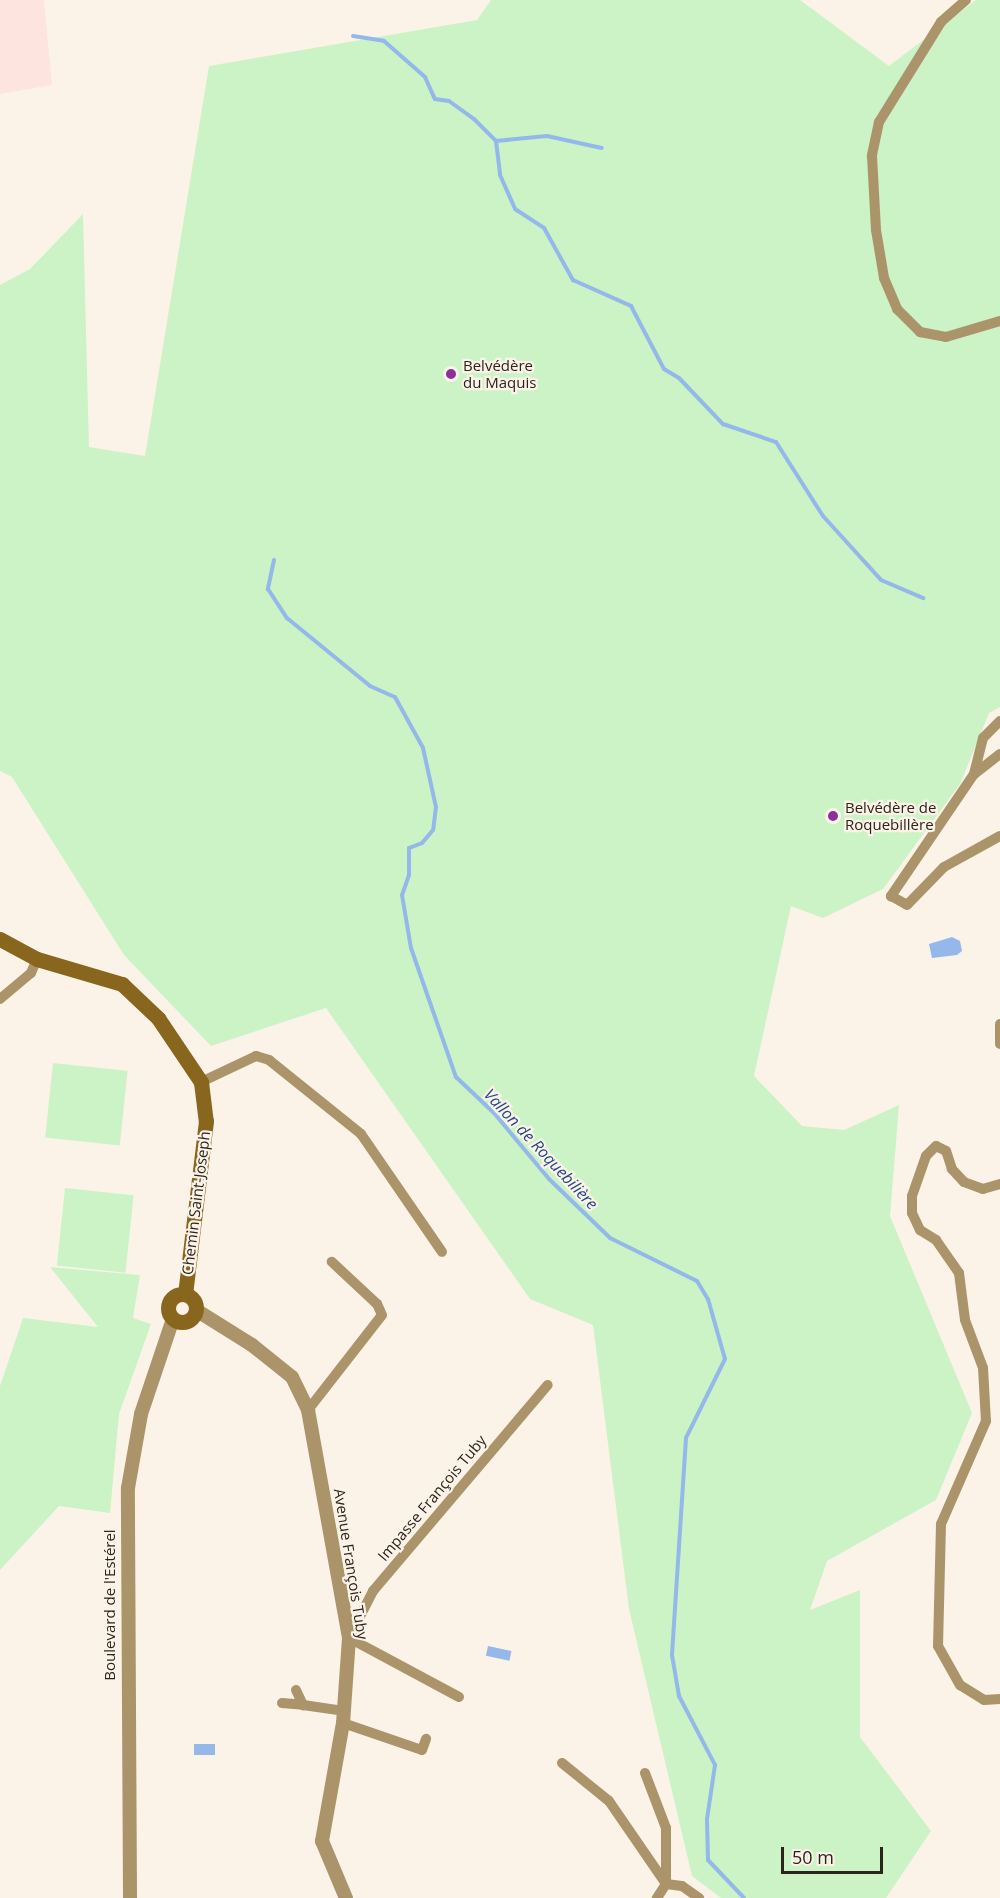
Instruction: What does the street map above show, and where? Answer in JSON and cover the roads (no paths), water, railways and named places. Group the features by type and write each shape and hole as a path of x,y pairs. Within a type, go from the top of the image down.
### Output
{"main road":[{"name":"Chemin Saint-Joseph","path":"0,939 37,959 122,984 158,1018 201,1082 206,1121 185,1294"},
{"path":"185,1294 195,1301 196,1310 185,1322 173,1319 168,1308 170,1300 185,1294"}],"street":[{"path":"966,0 941,22 879,122 872,156 876,230 884,278 897,309 920,332 946,337 1000,321"},
{"path":"974,774 983,738 1000,721"},
{"path":"1000,754 974,774 891,896 907,905 944,867 1000,836"},
{"path":"0,999 31,973 37,959"},
{"path":"1000,1024 1000,1044"},
{"path":"201,1082 256,1056 269,1060 361,1134 442,1252"},
{"path":"1000,1184 983,1189 964,1182 952,1169 946,1151 936,1146 926,1156 912,1196 912,1213 920,1230 936,1240 959,1273 965,1320 983,1368 986,1410 986,1421 941,1524 938,1646 960,1685 984,1700 1000,1699"},
{"path":"309,1410 382,1315 377,1304 332,1262"},
{"name":"Avenue François Tuby","path":"196,1310 252,1345 292,1377 309,1410 349,1638 344,1717 322,1841 346,1898"},
{"name":"Boulevard de l'Estérel","path":"130,1898 128,1488 141,1414 173,1319"},
{"name":"Impasse François Tuby","path":"349,1638 373,1591 548,1385"},
{"path":"349,1638 459,1697"},
{"path":"296,1690 303,1705"},
{"path":"282,1703 303,1705 344,1717 422,1750 426,1739"},
{"path":"562,1763 609,1801 666,1884 682,1886 699,1898"},
{"path":"645,1773 666,1828 666,1884 657,1898"}],"water":[{"path":"952,937 960,941 962,951 957,955 932,958 929,944"},
{"path":"488,1646 511,1651 509,1661 486,1656"},
{"path":"194,1744 215,1744 215,1755 194,1755"}],"waterway":[{"path":"353,36 384,41 425,77 435,99 449,101 474,119 496,141 500,175 515,209 544,228 573,280 631,306 664,369 679,378 723,424 776,442 823,516 881,580 923,598"},
{"path":"496,141 547,136 602,148"},
{"name":"Vallon de Roquebilière","path":"274,560 268,589 287,618 370,686 395,697 423,748 436,807 433,830 422,843 409,848 409,875 402,895 411,948 456,1077 494,1113 549,1179 610,1238 697,1281 708,1299 725,1359 686,1438 672,1655 679,1696 715,1765 707,1819 708,1860 744,1898"}],"place":[{"name":"Belvédère du Maquis","path":"451,374"},
{"name":"Belvédère de Roquebillère","path":"833,816"}]}
